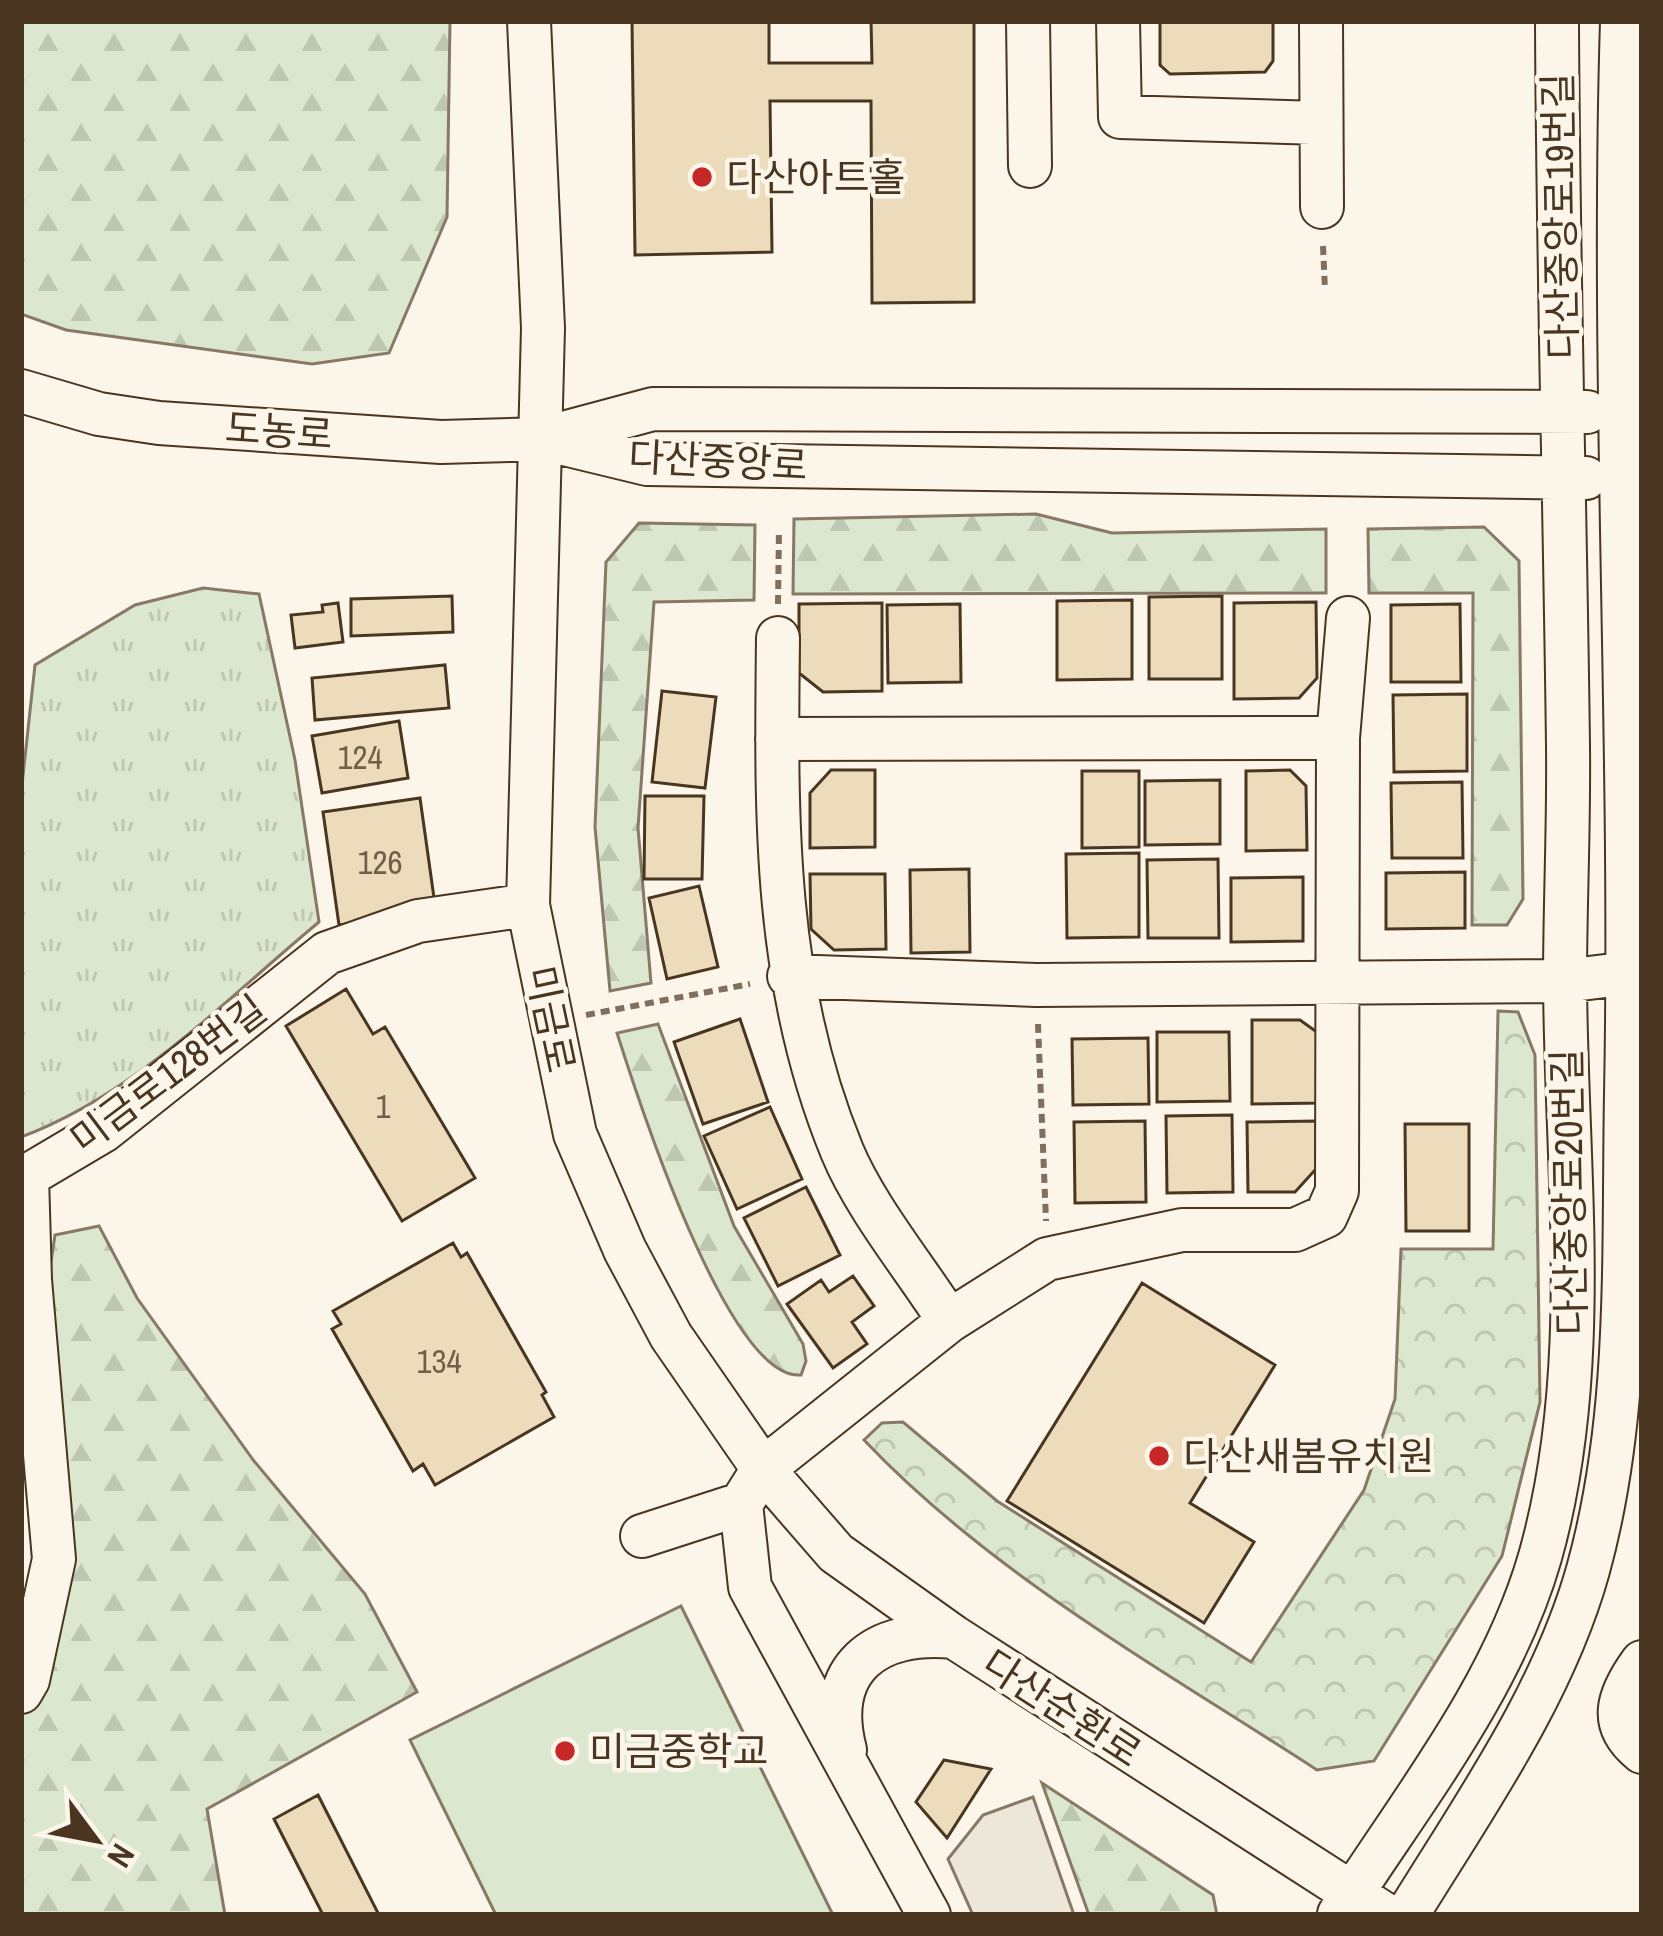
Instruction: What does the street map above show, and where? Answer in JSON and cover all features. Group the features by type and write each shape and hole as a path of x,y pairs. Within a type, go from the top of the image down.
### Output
{"street":[{"name":"미금로","path":"529,21 543,328 528,905 550,1022 575,1134 625,1250 752,1487 749,1587 929,1915"},
{"path":"1028,21 1030,166"},
{"path":"1118,21 1120,116 1320,123"},
{"path":"1321,21 1322,207"},
{"name":"다산중앙로19번길","path":"1557,21 1563,412"},
{"name":"다산중앙로19번길","path":"1622,21 1629,413"},
{"name":"도농로","path":"21,391 99,414 159,423 441,442 541,439"},
{"name":"다산중앙로","path":"541,439 653,409 1072,415 1629,413"},
{"name":"다산중앙로20번길","path":"1359,1908 1519,1621 1540,1555 1568,1415 1573,1336 1565,981 1568,750 1563,412"},
{"name":"다산중앙로20번길","path":"1407,1915 1507,1754 1568,1628 1592,1554 1622,1385 1635,968 1629,413"},
{"name":"다산중앙로","path":"541,439 647,464 1562,480 1630,476"},
{"path":"642,1536 752,1487 949,1321 1048,1259 1182,1230 1295,1230 1326,1216 1337,1191 1339,738 1348,618"},
{"path":"778,638 781,917 789,976 843,1153 949,1321"},
{"path":"777,739 1339,738"},
{"name":"미금로128번길","path":"21,1691 28,1680 54,1559 30,1280 27,1176 103,1131 327,953 418,921 528,905"},
{"path":"789,976 1036,985 1339,978 1565,981 1635,968"},
{"name":"다산순환로","path":"752,1487 953,1637 1359,1908"},
{"path":"853,1780 837,1720 844,1683 864,1658 890,1641 915,1633 953,1637"},
{"path":"1642,1662 1623,1688 1618,1714 1622,1736 1642,1752"}],"path":[{"path":"778,529 778,638"},
{"path":"550,1022 789,976"},
{"path":"1036,985 1048,1259"}],"green space":[{"path":"21,21 450,21 447,217 389,353 312,364 66,330 21,314"},
{"path":"1036,514 1112,533 1326,529 1326,593 793,594 794,519"},
{"path":"639,523 755,525 754,600 654,602 638,828 651,983 610,991 595,827 606,562"},
{"path":"1484,527 1519,561 1523,899 1507,925 1472,925 1473,593 1369,593 1368,529"},
{"path":"203,588 259,594 295,760 319,922 141,1070 63,1119 21,1137 21,794 35,665 135,605"},
{"path":"1498,1011 1518,1012 1535,1055 1540,1402 1502,1556 1374,1761 1317,1770 1023,1577 914,1489 864,1440 882,1423 903,1422 997,1501 1251,1662 1364,1490 1395,1399 1401,1249 1493,1249"},
{"path":"658,1024 734,1226 803,1344 806,1361 801,1375 773,1365 744,1333 689,1230 617,1033"},
{"path":"99,1226 137,1298 254,1461 365,1594 417,1692 207,1809 225,1915 21,1915 21,1714 42,1681 47,1288 55,1235"},
{"path":"681,1606 833,1915 496,1915 410,1740"},
{"path":"1042,1783 1213,1895 1217,1915 1089,1915"}],"shaded area":[{"path":"1033,1797 1074,1915 973,1915 948,1859 983,1815"}],"building":[{"name":"다산아트홀","path":"632,21 769,21 769,63 872,63 871,21 974,21 974,302 872,303 871,101 770,101 772,252 635,255"},
{"path":"1160,21 1273,21 1273,61 1265,72 1170,74 1160,65"},
{"path":"452,596 453,632 351,636 351,599"},
{"path":"1222,596 1222,679 1149,679 1149,597"},
{"path":"1132,600 1132,679 1057,680 1057,601"},
{"path":"1316,602 1317,678 1299,698 1234,699 1234,603"},
{"path":"338,603 343,642 295,648 291,615 323,612 322,605"},
{"path":"882,603 882,691 823,692 799,673 799,604"},
{"path":"960,604 961,682 888,683 887,605"},
{"path":"1460,604 1461,682 1391,682 1391,605"},
{"path":"445,665 449,708 315,720 312,678"},
{"path":"662,691 716,697 705,788 652,782"},
{"path":"1467,694 1467,771 1394,772 1393,695"},
{"path":"399,721 408,778 322,793 312,736"},
{"path":"831,770 875,770 875,847 810,848 810,793"},
{"path":"1290,770 1306,786 1307,850 1246,851 1246,771"},
{"path":"1082,771 1139,771 1139,847 1082,848"},
{"path":"1220,780 1220,844 1145,845 1145,781"},
{"path":"1462,782 1463,858 1392,858 1391,783"},
{"path":"645,796 704,796 702,879 644,879"},
{"path":"420,798 436,912 339,925 323,812"},
{"path":"1139,853 1139,937 1067,938 1066,854"},
{"path":"1218,859 1219,938 1148,938 1147,860"},
{"path":"969,869 970,952 911,953 910,870"},
{"path":"1465,872 1465,928 1386,929 1386,873"},
{"path":"810,874 885,874 886,949 834,950 811,929"},
{"path":"1303,877 1303,941 1231,942 1231,878"},
{"path":"699,886 718,967 667,979 649,898"},
{"path":"346,989 373,1034 385,1027 475,1178 402,1221 286,1026"},
{"path":"740,1019 768,1102 703,1124 674,1042"},
{"path":"1252,1020 1300,1020 1321,1035 1322,1103 1252,1104"},
{"path":"1157,1032 1229,1032 1230,1101 1157,1102"},
{"path":"1148,1038 1149,1104 1073,1105 1072,1039"},
{"path":"770,1107 802,1179 737,1209 704,1136"},
{"path":"1232,1115 1233,1192 1167,1193 1166,1116"},
{"path":"1145,1121 1146,1202 1075,1203 1074,1122"},
{"path":"1316,1121 1316,1169 1295,1192 1248,1192 1247,1122"},
{"path":"1405,1124 1469,1124 1469,1231 1406,1231"},
{"path":"806,1187 840,1255 778,1286 744,1218"},
{"path":"453,1243 461,1257 467,1253 546,1392 542,1395 554,1417 435,1485 423,1464 413,1471 332,1329 341,1324 333,1311"},
{"path":"853,1276 874,1306 852,1322 867,1344 833,1368 787,1304 821,1280 829,1292"},
{"path":"1142,1283 1275,1365 1190,1503 1254,1542 1204,1623 1007,1501"},
{"path":"944,1760 991,1769 947,1838 916,1802"},
{"path":"318,1795 379,1915 323,1915 274,1819"}],"place":[{"name":"다산아트홀","path":"702,177"},
{"name":"다산새봄유치원","path":"1159,1456"},
{"name":"미금중학교","path":"565,1751"}]}
